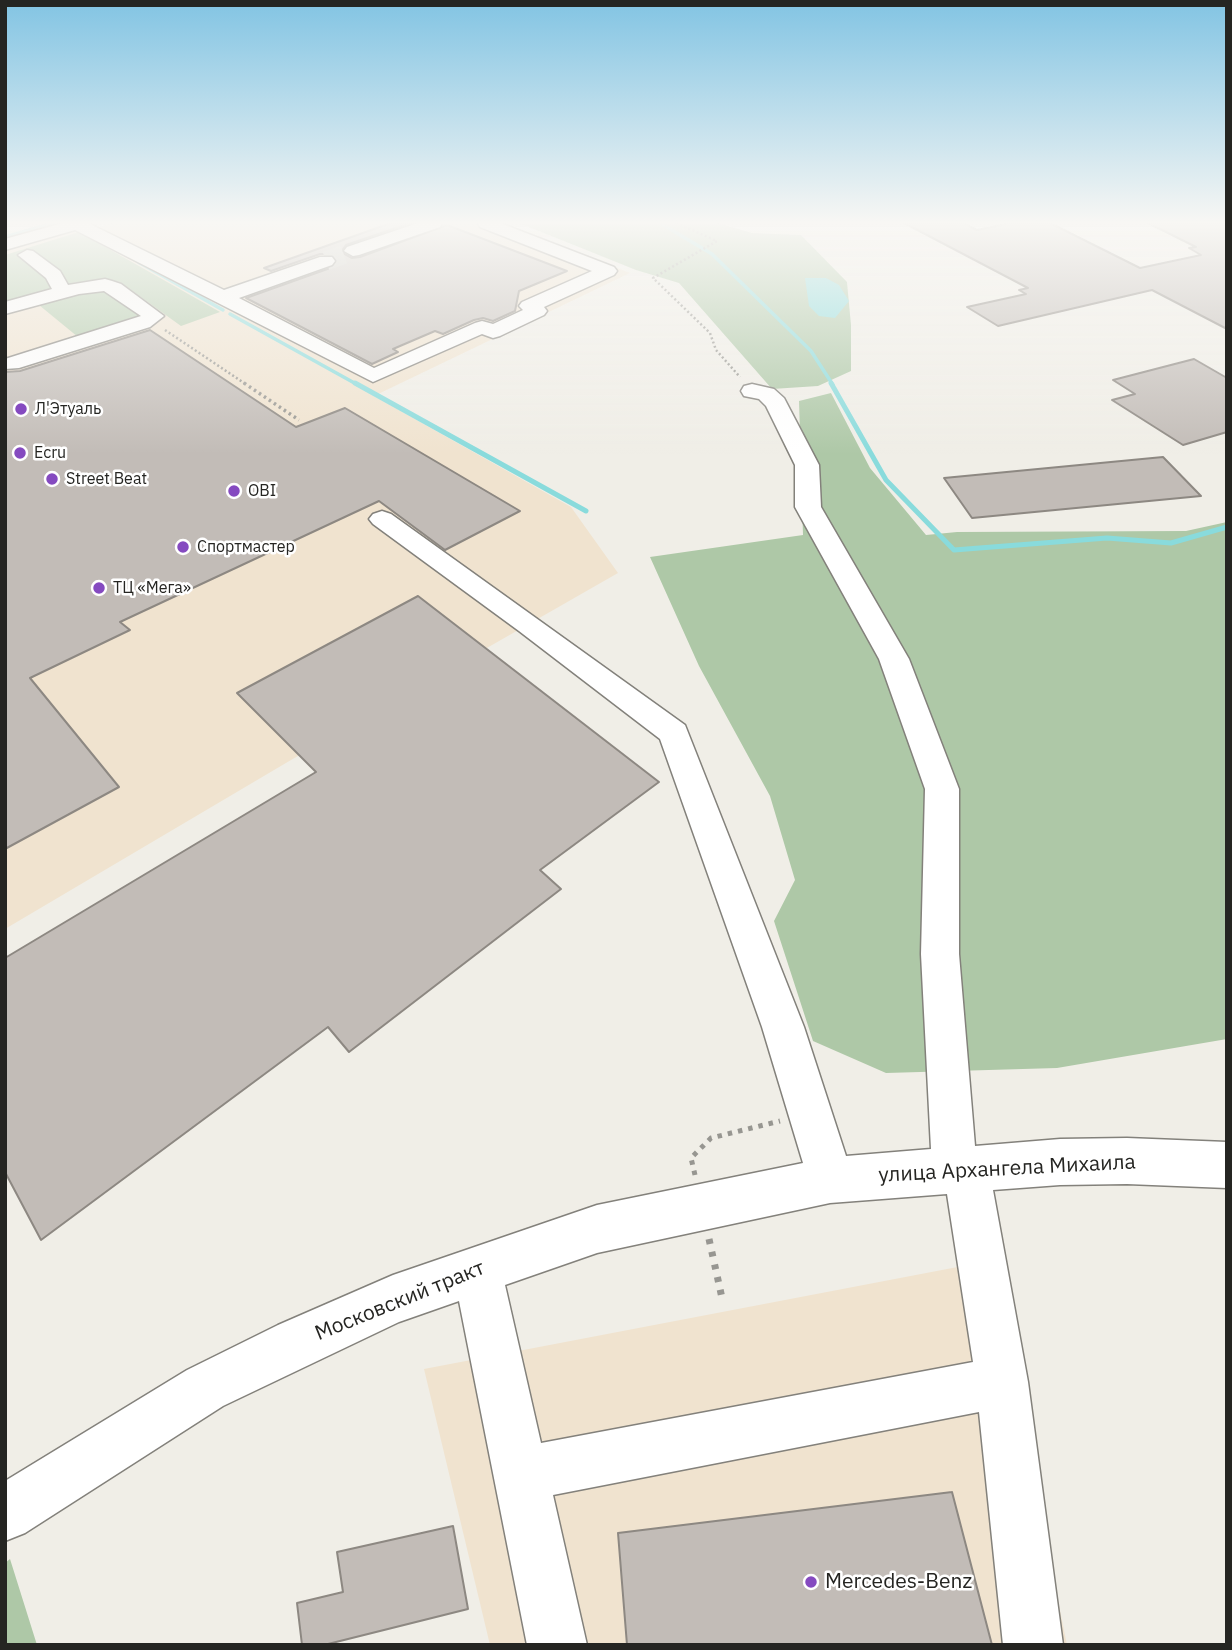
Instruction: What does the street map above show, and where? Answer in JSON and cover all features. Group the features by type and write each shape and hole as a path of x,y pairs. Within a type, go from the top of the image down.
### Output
{"street":[{"path":"12,364 143,323 154,316 131,300"},
{"path":"229,300 373,376 482,327 493,332 537,311 529,306 543,300"},
{"path":"14,306 49,324 76,344"},
{"path":"752,391 766,394 776,403 807,465 808,506 894,659 943,789 940,954 950,1123 1002,1382 1033,1645"},
{"path":"382,519 529,624 674,733 783,1027 830,1180"},
{"name":"улица Архангела Михаила","path":"830,1180 961,1168 1127,1161 1227,1165"},
{"name":"Московский тракт","path":"5,1513 205,1388 357,1316 477,1270 597,1229 830,1180"},
{"path":"477,1270 557,1645"},
{"path":"521,1474 1002,1382"}],"path":[{"path":"676,300 710,333 716,350 752,391"},
{"path":"161,327 299,420"}],"shaded area":[{"path":"5,300 574,300 374,396 571,507 618,573 291,760 5,929"},
{"path":"989,1261 1067,1645 490,1645 424,1369"}],"green space":[{"path":"54,300 121,300 141,315 141,319 78,337 39,305"},
{"path":"145,300 199,300 220,312 181,326"},
{"path":"694,300 849,300 851,371 818,386 772,389"},
{"path":"831,393 870,468 926,535 957,532 1186,531 1227,522 1227,1039 1057,1068 886,1073 813,1041 774,921 795,880 770,796 699,666 650,557 803,535 799,401"},
{"path":"10,1559 37,1645 5,1645 5,1563"}],"water":[{"path":"808,300 849,301 835,318 819,316 809,306"}],"building":[{"path":"250,300 517,300 515,311 493,321 483,318 443,334 435,331 393,349 398,352 372,364"},
{"path":"999,300 1109,300 998,326 967,307"},
{"path":"1171,300 1227,300 1227,329"},
{"name":"ТЦ «Мега»","path":"150,330 296,427 345,408 520,511 445,550 379,501 120,622 130,630 30,678 119,787 5,849 5,372 20,371"},
{"path":"1194,359 1227,378 1227,432 1183,445 1112,400 1135,394 1113,380"},
{"path":"1163,457 1201,496 972,518 944,478"},
{"path":"418,596 659,782 540,870 561,889 349,1052 328,1027 41,1240 5,1172 5,958 316,772 237,693"},
{"path":"952,1492 992,1645 627,1645 618,1533"},
{"path":"453,1526 468,1609 324,1645 302,1645 297,1603 343,1592 337,1552"}],"waterway":[{"path":"205,300 223,310"},
{"path":"759,300 811,351 833,385"},
{"path":"230,314 358,385"},
{"path":"355,383 586,511"},
{"path":"831,383 886,480 954,550 1107,538 1171,543 1227,527"}],"place":[{"name":"Л'Этуаль","path":"21,409"},
{"name":"Ecru","path":"20,453"},
{"name":"Street Beat","path":"52,479"},
{"name":"OBI","path":"234,491"},
{"name":"Спортмастер","path":"183,547"},
{"name":"ТЦ «Мега»","path":"99,588"},
{"name":"Mercedes-Benz","path":"811,1582"}]}
